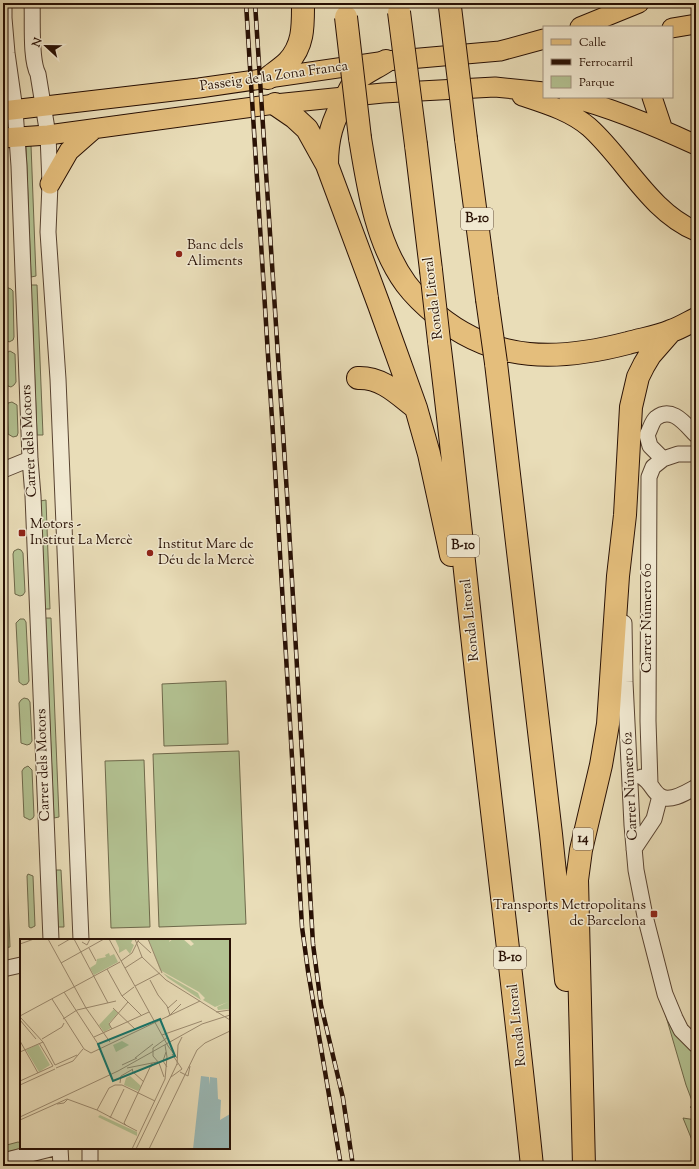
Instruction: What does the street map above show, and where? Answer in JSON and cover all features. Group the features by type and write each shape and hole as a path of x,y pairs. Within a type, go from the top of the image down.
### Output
{"highway":[{"path":"268,78 288,63 298,48 303,30 303,3"},
{"name":"B-10","path":"450,5 466,139 496,363 551,834 583,1166"},
{"name":"Ronda Litoral","path":"398,7 458,497 485,751 518,1024 532,1166"},
{"path":"345,10 360,138 368,186 375,215 385,245 394,265 410,289 431,310 451,327 481,343 503,350 541,356 574,354 600,350 671,331 696,319"},
{"path":"327,165 329,137 338,111 345,97 357,80 386,61"},
{"path":"275,104 294,117 307,129 327,165 416,408 429,454 445,522 485,751"},
{"path":"625,515 631,407 634,391 638,377 650,355 671,331"},
{"path":"358,378 367,377 379,381 390,387 416,408"},
{"name":"14","path":"583,1166 577,880 581,850 601,765 608,724 618,576 625,515"}],"main road":[{"path":"582,26 638,3"},
{"name":"Passeig de la Zona Franca","path":"9,110 193,89 386,61 500,51 543,39"},
{"path":"500,51 543,48"},
{"name":"Passeig de la Zona Franca","path":"10,137 48,135 275,104 383,93 495,87"},
{"path":"495,87 543,92"},
{"path":"495,87 564,111 577,118 589,127 609,148 657,204 681,223 696,231"},
{"path":"572,98 607,108 696,145"},
{"path":"652,98 662,130"},
{"path":"50,184 69,151 94,128"}],"street":[{"name":"Carrer dels Motors","path":"4,3 10,137 33,496 51,939"},
{"name":"Carrer dels Motors","path":"32,3 35,69 38,74 48,135 50,184 48,232 58,379 81,939"},
{"path":"696,435 680,418 670,414 655,418 647,435 650,446 663,459 678,454 696,454"},
{"path":"3,470 30,459"},
{"name":"Carrer Número 60","path":"650,784 648,721 649,477 653,467 663,459"},
{"name":"Carrer Número 62","path":"625,515 623,587 625,682 636,870 645,916 665,994 681,1030 696,1045"},
{"path":"630,775 637,774 646,779 660,796 671,798 684,794 696,787"},
{"path":"634,849 654,819 660,796"},
{"path":"3,969 20,965"},
{"path":"3,1161 50,1149"},
{"path":"60,1149 61,1166"},
{"path":"90,1149 90,1166"}],"green space":[{"path":"26,145 31,145 36,276 31,277"},
{"path":"31,285 37,285 43,435 37,435"},
{"path":"6,287 13,291 14,337 13,340 9,342 4,338 3,290"},
{"path":"10,351 15,354 16,382 11,387 6,383 5,356 6,353"},
{"path":"12,402 17,405 18,433 17,436 13,437 8,434 7,407 8,403"},
{"path":"46,500 50,609 45,609 40,501"},
{"path":"18,549 23,553 25,592 20,596 15,594 13,554 14,551"},
{"path":"45,618 51,618 59,817 54,818"},
{"path":"20,619 24,619 26,622 29,681 27,684 23,685 19,682 16,623"},
{"path":"226,681 228,744 164,746 162,684"},
{"path":"24,698 28,699 30,702 32,741 27,745 21,743 19,703"},
{"path":"239,751 246,924 159,927 153,754"},
{"path":"144,760 150,927 111,928 105,761"},
{"path":"28,766 32,770 34,816 30,820 24,817 22,771"},
{"path":"56,870 61,870 64,927 58,927"},
{"path":"28,874 33,876 35,926 31,928 29,927"},
{"path":"3,875 7,875 10,947 3,948"},
{"path":"665,1013 678,1037 696,1055 696,1111 690,1107 694,1106 686,1085"},
{"path":"683,1118 696,1120 696,1150"},
{"path":"20,1143 20,1149 3,1153 3,1146"}],"railway":[{"path":"246,3 302,927 341,1166"},
{"path":"255,3 287,494 313,944 321,1005 343,1098 353,1166"}],"place":[{"name":"Banc dels Aliments","path":"179,254"},
{"name":"Motors - Institut La Mercè","path":"22,533"},
{"name":"Institut Mare de Déu de la Mercè","path":"150,553"},
{"name":"Transports Metropolitans de Barcelona","path":"654,914"}]}
